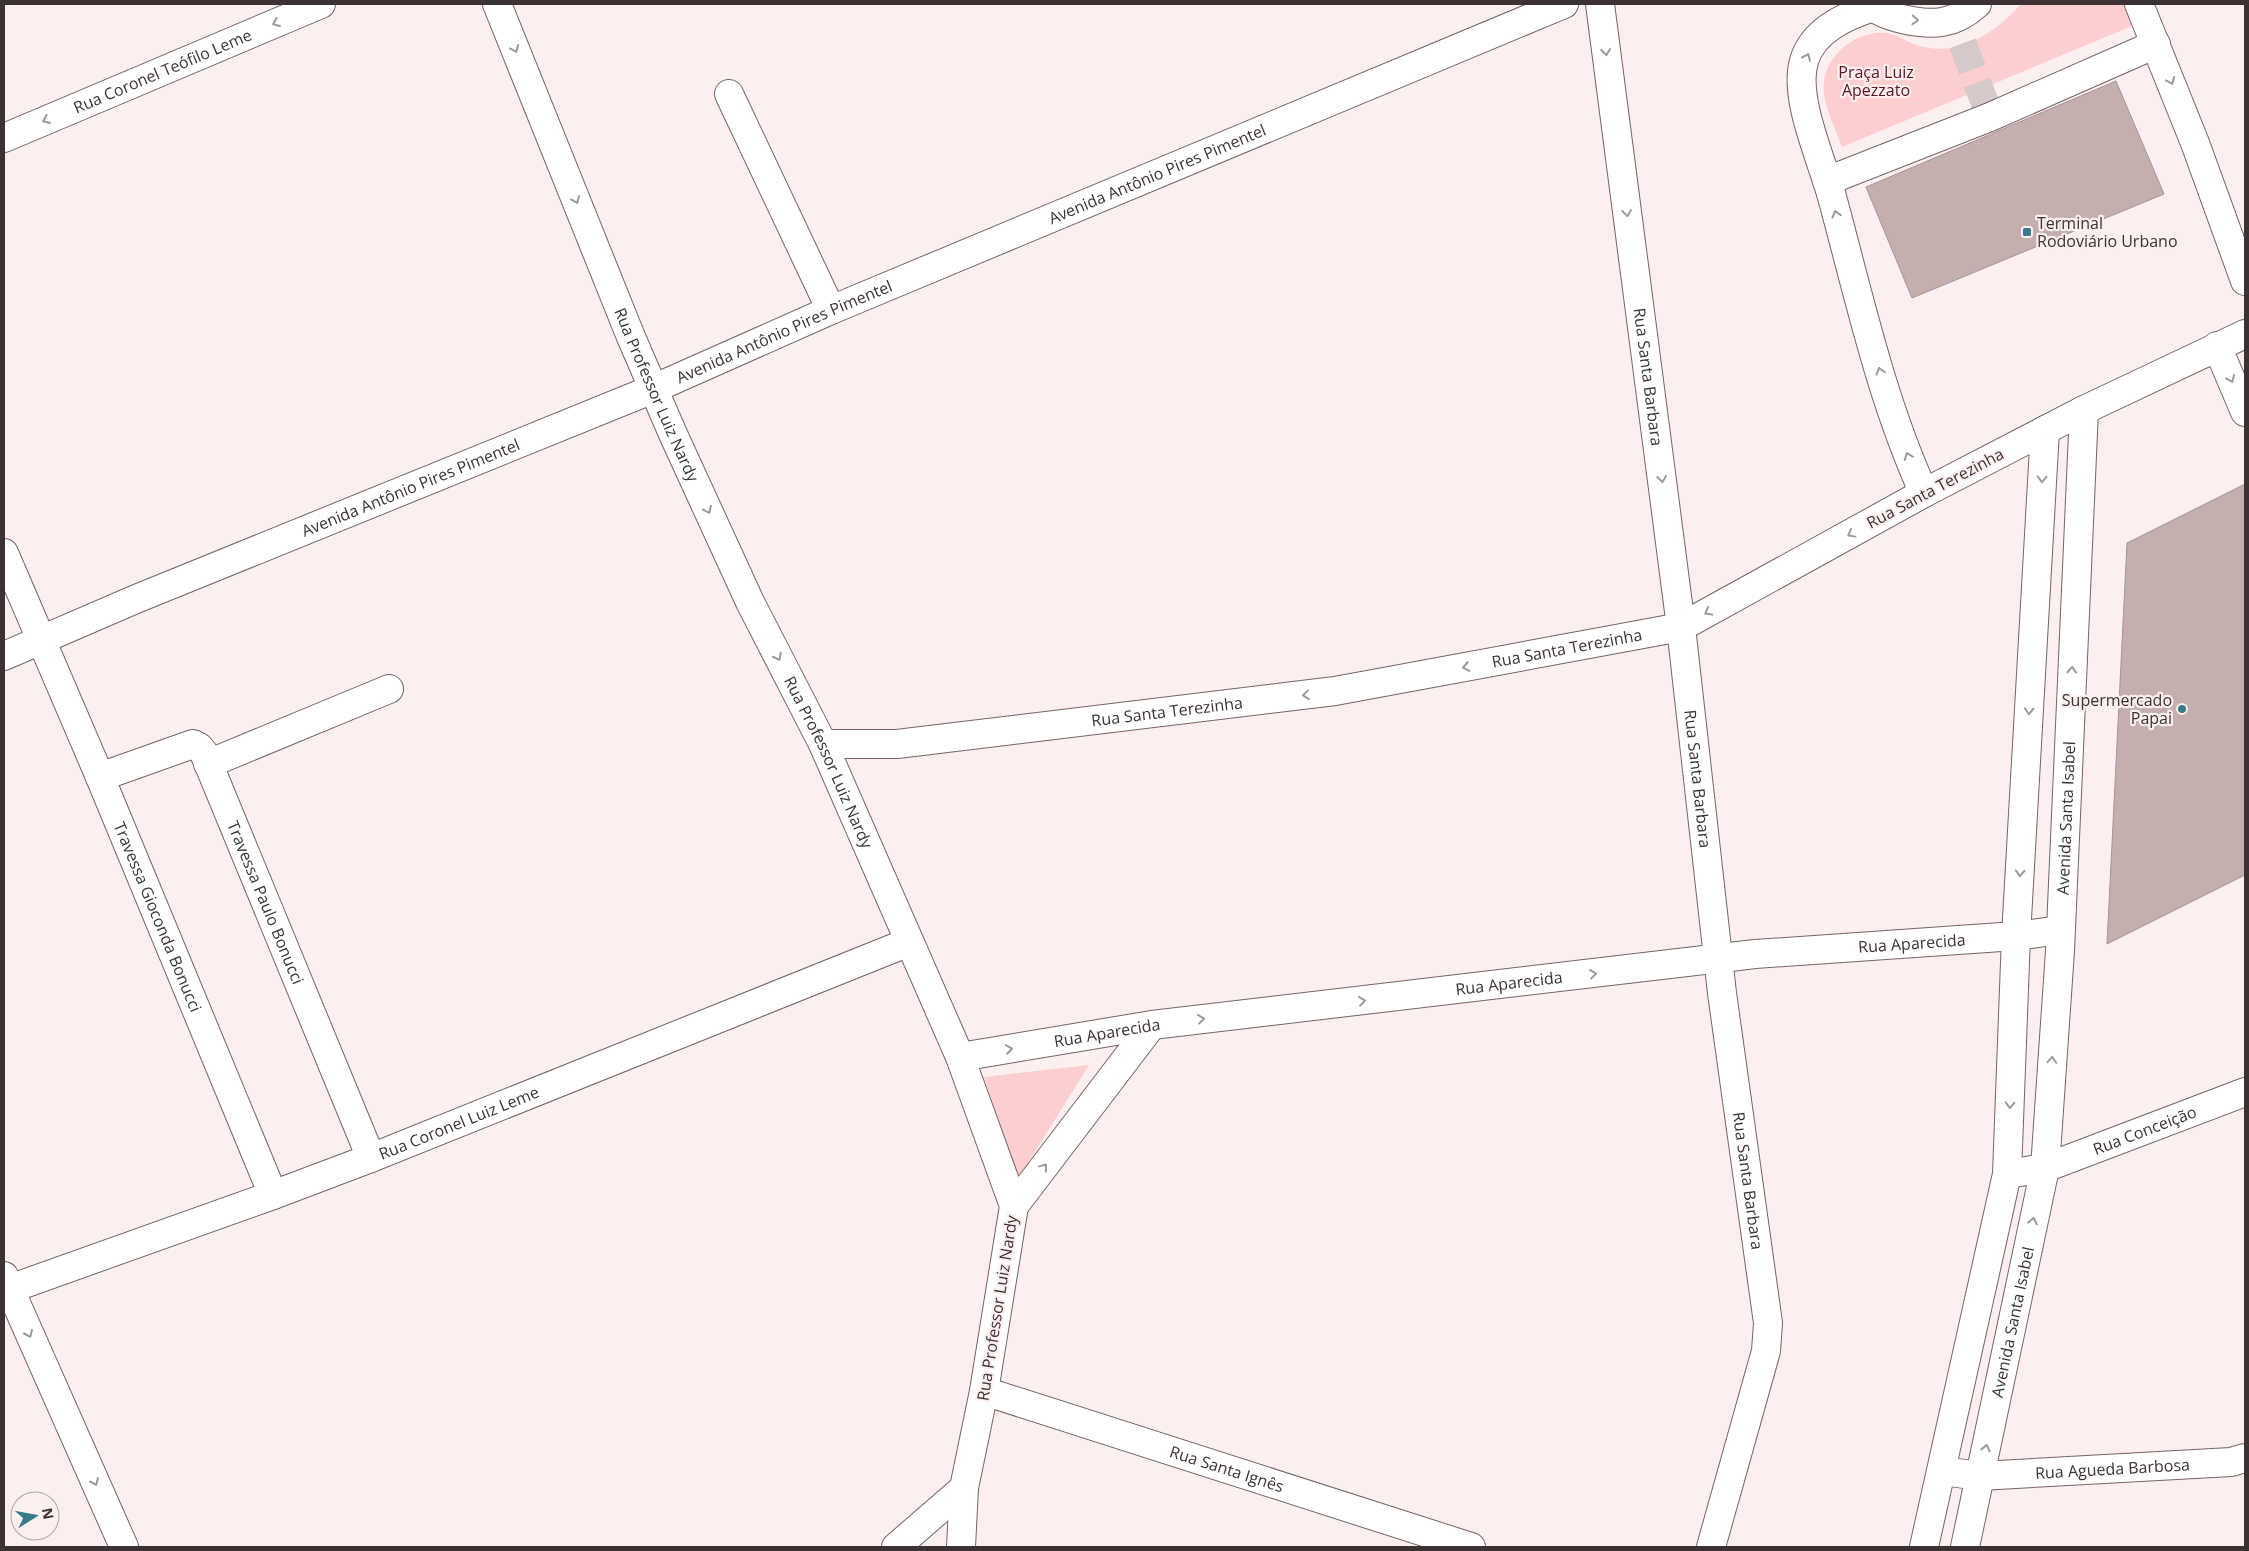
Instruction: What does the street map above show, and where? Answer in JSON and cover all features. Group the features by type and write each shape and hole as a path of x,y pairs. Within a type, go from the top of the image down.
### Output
{"street":[{"name":"Rua Coronel Teófilo Leme","path":"4,138 321,4"},
{"name":"Rua Professor Luiz Nardy","path":"497,4 653,389 750,602 823,744 960,1057 1014,1206 984,1391 964,1488 961,1547"},
{"name":"Avenida Antônio Pires Pimentel","path":"4,656 653,389 831,310 1564,4"},
{"name":"Rua Santa Barbara","path":"1600,4 1681,627 1719,959 1768,1323 1766,1351 1712,1547"},
{"path":"1924,493 1893,418 1828,181 1810,128 1803,94 1802,76 1804,60 1819,36 1842,18 1871,5 1902,20 1942,22 1968,12 1977,4"},
{"path":"2139,4 2195,143 2245,281"},
{"path":"1828,181 1990,117 2156,44"},
{"path":"729,94 831,310"},
{"name":"Rua Santa Terezinha","path":"823,744 896,744 1335,691 1681,627 1924,493 2045,430 2245,334"},
{"path":"2218,346 2245,412"},
{"name":"Avenida Santa Isabel","path":"1965,1547 2045,1168 2060,930 2084,410"},
{"path":"1924,1547 2007,1174 2016,936 2045,430"},
{"name":"Travessa Gioconda Bonucci","path":"4,553 100,777 273,1196"},
{"path":"208,764 389,689"},
{"name":"Travessa Paulo Bonucci","path":"100,777 193,744 204,753 371,1158"},
{"name":"Rua Aparecida","path":"960,1057 1152,1025 1755,954 2016,936 2060,930"},
{"name":"Rua Coronel Luiz Leme","path":"6,1286 273,1196 909,942"},
{"path":"1014,1206 1152,1025"},
{"name":"Rua Conceição","path":"2045,1168 2245,1092"},
{"path":"2007,1174 2045,1168"},
{"path":"6,1286 124,1547"},
{"name":"Rua Santa Ignês","path":"984,1391 1471,1547"},
{"name":"Rua Agueda Barbosa","path":"1980,1476 2231,1462 2245,1458"},
{"path":"1942,1470 1980,1476"},
{"path":"896,1547 964,1488"}],"green space":[{"name":"Praça Luiz Apezzato","path":"2021,4 2129,4 2137,24 1842,147 1829,114 1824,93 1827,69 1841,49 1863,36 1874,33 1890,34 1916,45 1931,48 1947,49 1961,46 1990,32"},
{"path":"1089,1065 1018,1179 984,1077"}],"building":[{"path":"2116,81 2164,194 1912,298 1866,187"},
{"name":"Supermercado Papai","path":"2245,484 2245,875 2107,944 2127,543"}],"tunnel":[{"path":"1948,4 1990,117"}],"place":[{"name":"Terminal Rodoviário Urbano","path":"2027,232"},
{"name":"Supermercado Papai","path":"2182,709"}]}
